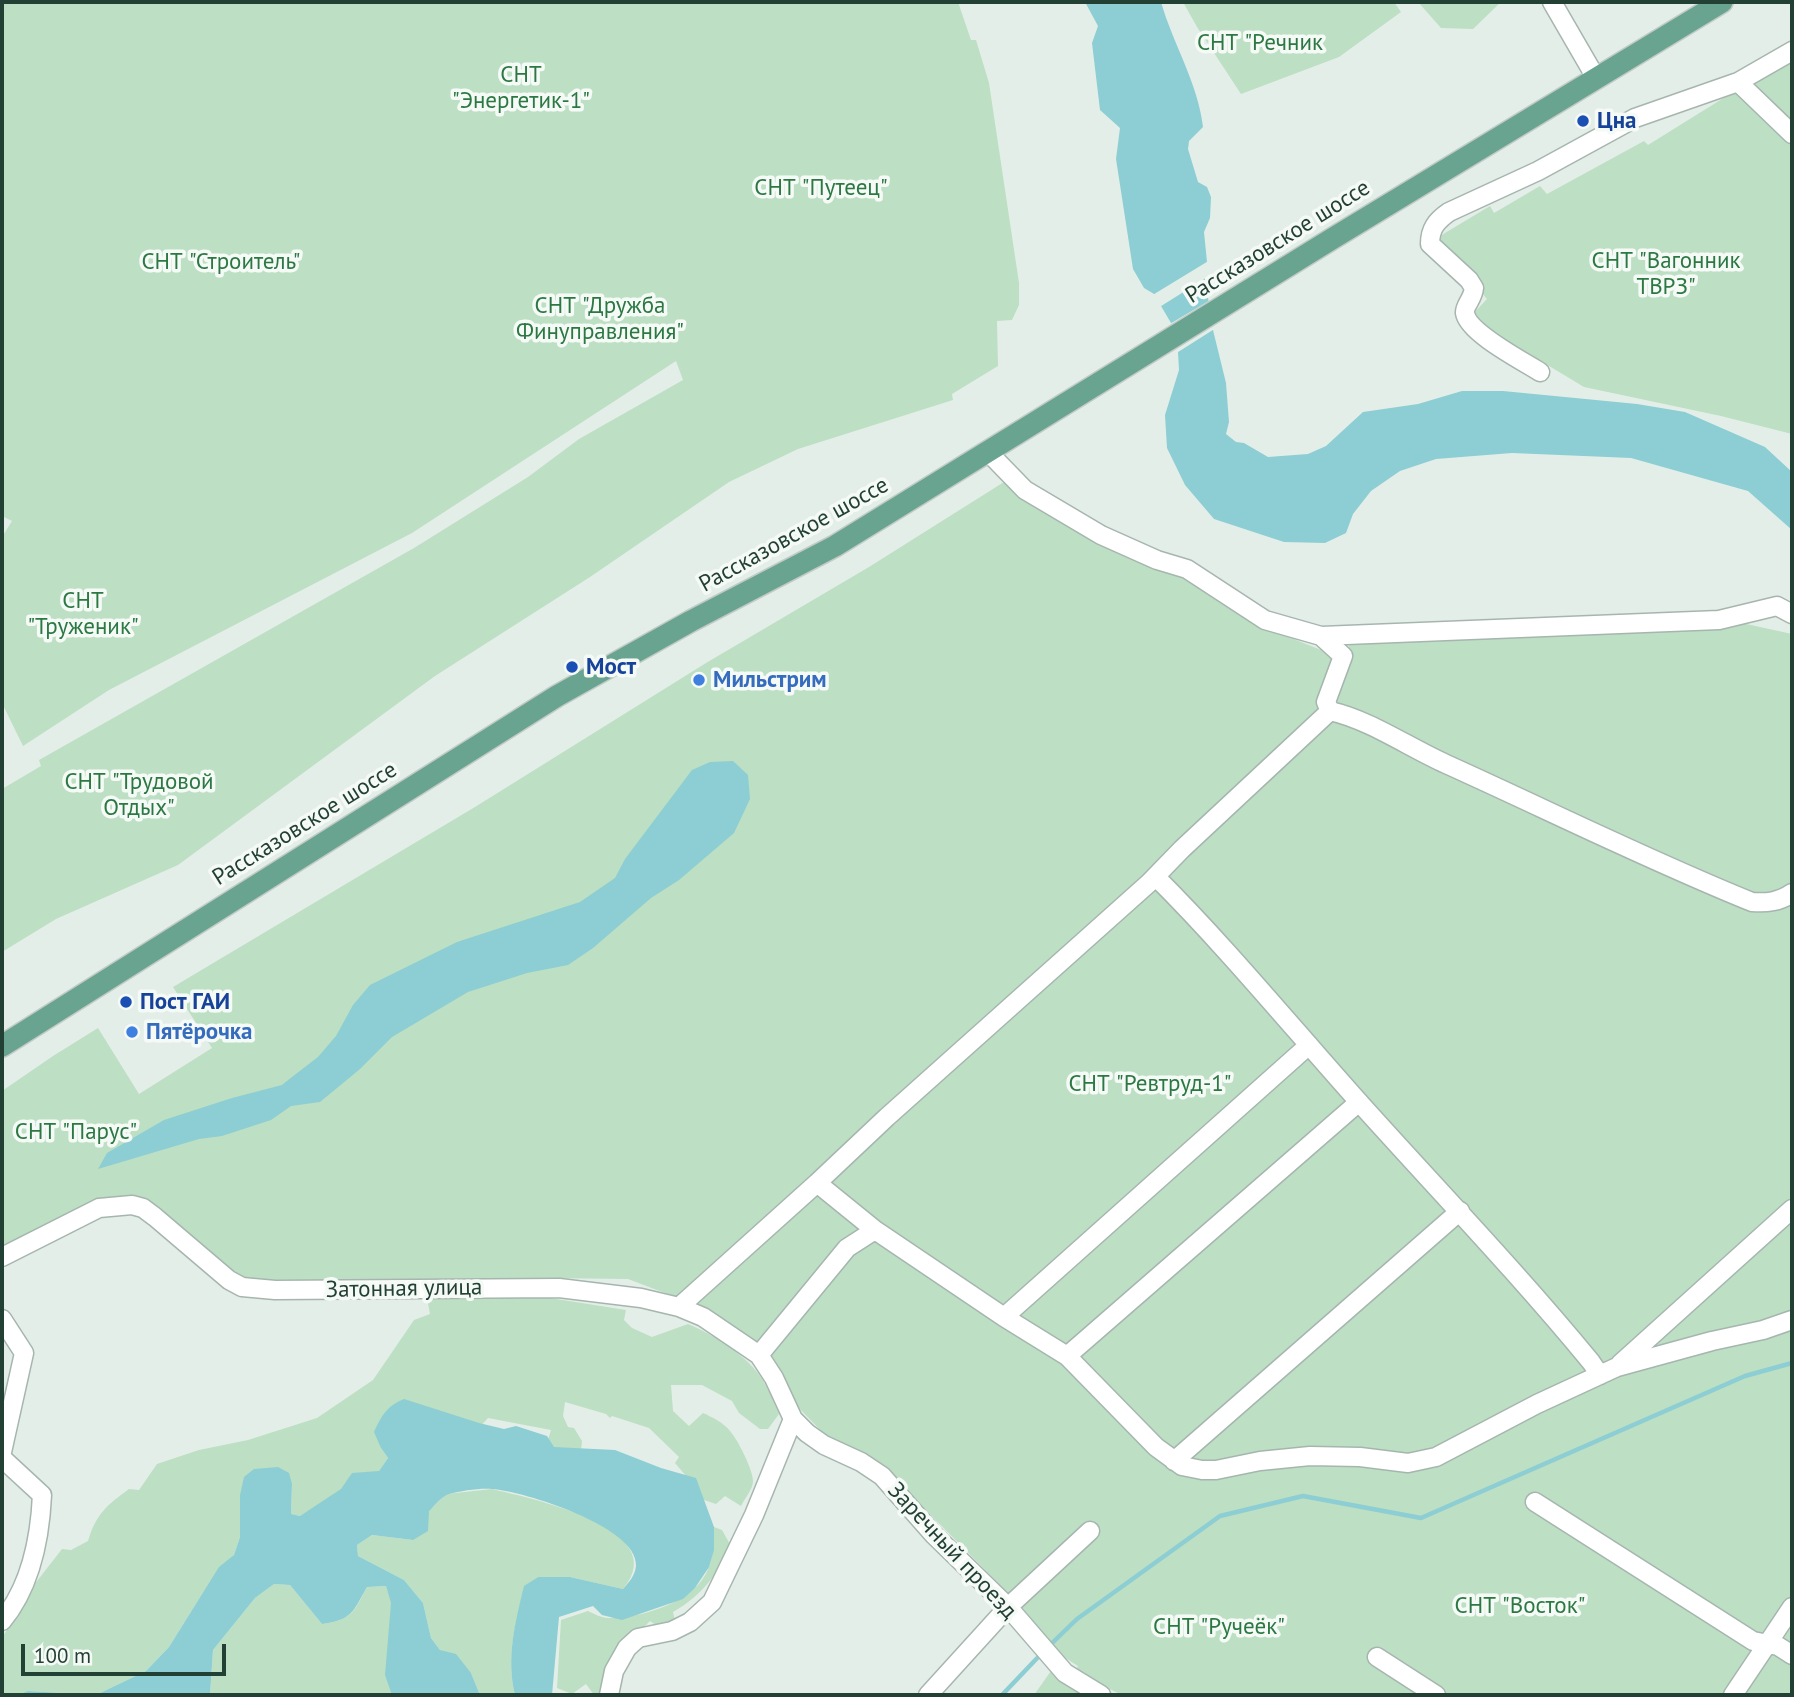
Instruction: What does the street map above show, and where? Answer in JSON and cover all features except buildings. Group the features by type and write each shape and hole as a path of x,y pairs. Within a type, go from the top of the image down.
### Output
{"main road":[{"name":"Рассказовское шоссе","path":"1604,73 1705,2"},
{"name":"Рассказовское шоссе","path":"2,1046 557,696 691,621 835,547 1335,237 1722,2"}],"street":[{"path":"1552,2 1604,73"},
{"path":"1540,372 1468,323 1465,307 1472,299 1474,288 1469,280 1430,244 1430,235 1437,220 1538,171 1635,118 1738,82 1792,51"},
{"path":"1738,82 1792,134"},
{"path":"988,452 1025,490 1101,535 1157,560 1186,569 1265,620 1321,636 1718,620 1777,606 1792,614"},
{"path":"1321,636 1343,656 1326,702 1330,711"},
{"path":"679,1307 887,1116 1156,877 1201,831 1330,711"},
{"path":"1330,711 1368,725 1409,747 1629,850 1752,902 1768,903 1792,892"},
{"path":"1156,877 1193,914 1359,1102 1460,1211 1562,1326 1600,1375"},
{"path":"1003,1317 1309,1045"},
{"path":"1067,1356 1359,1102"},
{"path":"817,1183 875,1230 1003,1317 1067,1356 1156,1447 1174,1461 1192,1468 1216,1470 1260,1461 1310,1456 1360,1457 1408,1463 1436,1457 1537,1404 1617,1367 1712,1340 1763,1330 1792,1320"},
{"name":"Затонная улица","path":"2,1257 99,1208 132,1205 143,1208 217,1272 242,1287 275,1290 559,1288 621,1295 679,1307 717,1324 759,1355 775,1378 793,1419"},
{"path":"1617,1367 1792,1209"},
{"path":"1174,1461 1460,1211"},
{"path":"759,1355 847,1248 875,1230"},
{"path":"2,1319 24,1353 2,1451"},
{"path":"609,1695 614,1671 627,1648 638,1638 672,1632 690,1622 712,1602 754,1515 793,1419"},
{"name":"Заречный проезд","path":"793,1419 824,1445 861,1462 881,1476 934,1535 1008,1608 1065,1673 1101,1695"},
{"path":"2,1458 42,1495 41,1527 29,1573 11,1610 2,1621"},
{"path":"1535,1502 1753,1641 1779,1646 1792,1654"},
{"path":"928,1695 1008,1608 1090,1531"},
{"path":"1733,1695 1792,1606"},
{"path":"1377,1657 1436,1695"}],"green space":[{"path":"2,2 958,2 971,40 976,40 989,83 1019,283 1019,305 1012,320 997,321 998,366 952,394 953,400 798,449 729,482 590,577 435,676 178,865 56,919 2,952 2,789 41,766 39,760 414,548 528,477 579,439 683,380 676,361 412,533 109,690 23,746 2,703 2,537 12,521 2,516"},
{"name":"СНТ \"Речник","path":"1183,2 1394,2 1401,12 1339,57 1241,94"},
{"path":"1418,2 1501,2 1473,29 1441,28"},
{"name":"СНТ \"Вагонник ТВРЗ\"","path":"1792,61 1792,434 1584,387 1471,319 1487,299 1435,239 1490,206 1494,213 1540,186 1547,194 1644,141 1648,145 1738,89"},
{"name":"СНТ \"Ревтруд-1\"","path":"1004,482 1120,542 1187,569 1296,640 1344,659 1354,632 1728,620 1792,634 1792,1602 1769,1638 1753,1638 1535,1498 1526,1502 1754,1648 1723,1695 1443,1695 1373,1649 1369,1656 1429,1695 1122,1695 1075,1672 1078,1666 1059,1654 1021,1606 885,1469 827,1437 797,1406 770,1357 754,1340 723,1319 678,1298 628,1279 253,1281 226,1268 155,1205 135,1197 115,1197 2,1245 2,1091 98,1028 139,1094 212,1048 173,987 475,807"},
{"path":"472,1295 550,1298 626,1310 624,1320 632,1328 652,1337 688,1324 739,1354 762,1379 779,1414 768,1429 760,1429 739,1413 732,1401 702,1385 671,1385 673,1411 689,1426 703,1413 725,1425 737,1441 753,1481 741,1506 725,1496 716,1504 698,1498 692,1483 675,1463 679,1457 649,1428 565,1402 563,1416 568,1427 574,1428 582,1441 580,1460 545,1450 551,1430 488,1418 478,1429 381,1448 388,1458 379,1471 300,1516 291,1514 292,1484 240,1495 240,1537 234,1555 203,1593 169,1647 146,1671 96,1695 29,1691 29,1695 2,1695 2,1638 30,1590 62,1549 71,1550 88,1541 99,1517 114,1500 129,1489 139,1490 157,1464 317,1418 373,1380 414,1320 430,1314 427,1298"},
{"path":"492,1489 535,1500 591,1520 614,1533 630,1549 634,1568 623,1589 570,1577 538,1577 525,1586 515,1627 512,1654 515,1695 480,1695 471,1673 440,1650 431,1638 423,1603 404,1580 358,1556 357,1545 372,1535 413,1540 429,1510 446,1494"},
{"path":"714,1527 722,1530 731,1546 720,1566 693,1599 673,1612 675,1621 660,1628 650,1621 630,1641 603,1695 594,1695 586,1684 572,1694 557,1688 561,1620 588,1611 606,1618 633,1616 660,1608 684,1596 694,1589 709,1568"},
{"path":"274,1584 290,1585 322,1624 340,1620 351,1613 367,1587 386,1586 421,1695 210,1695 213,1650 255,1598"},
{"path":"1792,1616 1792,1695 1739,1695"},
{"path":"1051,1671 1083,1695 1034,1695"}],"water":[{"path":"1085,2 1161,2 1191,79 1203,127 1189,141 1188,149 1198,182 1207,187 1211,197 1210,218 1204,232 1207,262 1205,278 1213,330 1226,383 1229,422 1226,434 1236,442 1244,443 1268,457 1308,454 1326,446 1363,412 1418,404 1462,391 1503,391 1637,404 1685,412 1765,447 1792,472 1792,530 1748,491 1631,458 1512,453 1436,459 1400,471 1371,491 1353,514 1346,533 1325,543 1284,542 1214,519 1185,485 1167,448 1165,415 1179,370 1178,352 1171,323 1154,294 1144,288 1133,269 1116,159 1120,128 1100,110 1092,43 1098,26"},
{"path":"733,761 748,775 750,799 734,833 679,880 651,898 593,948 568,965 527,973 468,992 392,1037 360,1069 320,1102 291,1106 271,1120 222,1136 199,1139 98,1169 107,1153 164,1120 282,1085 318,1057 336,1036 353,1005 370,985 457,942 580,902 615,878 625,859 692,770 710,762"},
{"path":"404,1399 479,1423 504,1429 516,1426 547,1436 554,1447 615,1450 696,1478 714,1527 714,1550 709,1567 695,1588 683,1599 622,1620 602,1615 593,1606 559,1617 552,1695 515,1695 512,1654 524,1586 538,1577 570,1577 623,1589 636,1566 632,1552 619,1538 577,1514 528,1496 507,1491 476,1489 444,1497 429,1511 428,1531 413,1540 372,1535 357,1545 358,1556 404,1580 423,1603 431,1638 440,1650 456,1654 471,1673 480,1695 392,1695 385,1675 391,1603 386,1586 367,1587 346,1617 322,1624 290,1585 274,1584 255,1598 213,1650 210,1695 96,1695 146,1671 169,1647 219,1567 234,1555 240,1537 240,1495 244,1477 254,1469 278,1467 289,1473 292,1484 291,1514 300,1516 341,1489 352,1473 379,1471 388,1458 374,1432 386,1412"},
{"path":"28,1691 96,1695 19,1695"}],"pier":[{"path":"1210,260 1209,276 1158,308 1151,296"},
{"path":"1212,299 1216,328 1175,354 1168,325"}],"waterway":[{"path":"1048,1647 1077,1619 1220,1516 1303,1496 1421,1518 1745,1376 1792,1363"},
{"path":"1002,1695 1042,1653"}],"place":[{"name":"Цна","path":"1583,121"},
{"name":"Мост","path":"572,667"},
{"name":"Мильстрим","path":"699,680"},
{"name":"Пост ГАИ","path":"126,1002"},
{"name":"Пятёрочка","path":"132,1032"}],"park label":[{"name":"СНТ \"Энергетик-1\"","path":"521,88"},
{"name":"СНТ \"Путеец\"","path":"821,188"},
{"name":"СНТ \"Строитель\"","path":"221,262"},
{"name":"СНТ \"Дружба Финуправления\"","path":"600,319"},
{"name":"СНТ \"Труженик\"","path":"83,614"},
{"name":"СНТ \"Трудовой Отдых\"","path":"139,795"},
{"name":"СНТ \"Парус\"","path":"76,1132"},
{"name":"СНТ \"Восток\"","path":"1520,1606"},
{"name":"СНТ \"Ручеёк\"","path":"1219,1627"}]}
